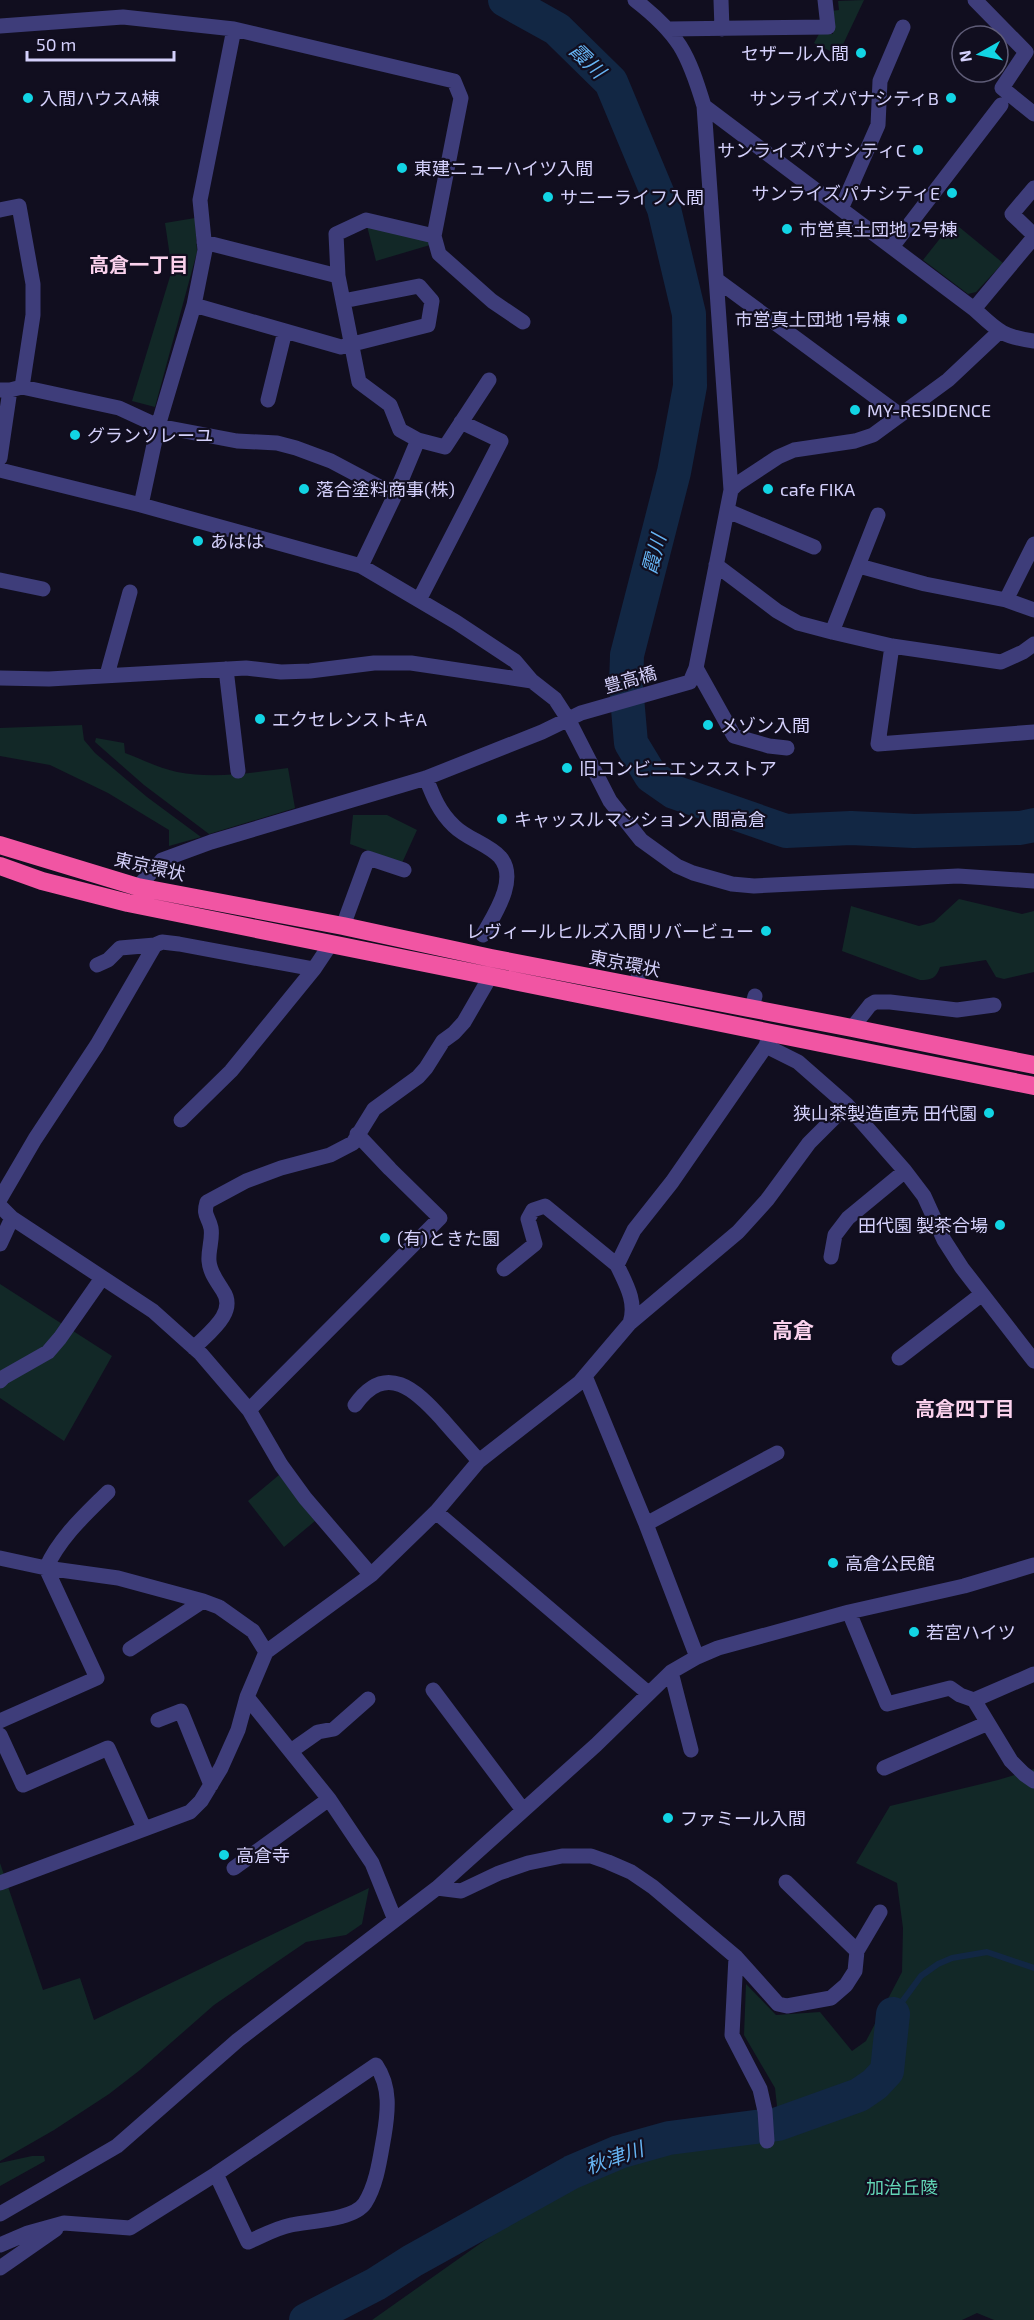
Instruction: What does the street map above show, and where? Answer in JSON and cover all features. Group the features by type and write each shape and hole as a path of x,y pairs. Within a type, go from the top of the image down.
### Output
{"highway":[{"name":"東京環状","path":"0,845 138,887 343,926 491,958 638,979 754,1002 852,1028 1034,1065"},
{"path":"0,866 42,881 128,903 490,977 768,1039 1034,1086"}],"street":[{"path":"635,0 669,29 685,53 704,105 731,490 693,675 734,736 769,746 787,748"},
{"path":"721,0 722,29"},
{"path":"669,29 828,27 825,0"},
{"path":"975,0 1026,52 1002,88 1034,114"},
{"path":"0,26 123,18 234,29 454,81 461,98 434,236 439,254 492,301 523,322"},
{"path":"841,208 878,125 880,81 903,27"},
{"path":"141,505 158,426 194,305 205,250 200,200 234,29"},
{"path":"704,105 974,309 999,332 1017,339 1034,341"},
{"path":"892,247 1001,105"},
{"path":"974,309 1034,236 1012,214 1034,188"},
{"path":"0,210 19,206 33,284 33,315 11,389 0,458"},
{"path":"434,236 366,220 336,234 338,276 359,382 390,405 400,430 418,440 445,447 489,380"},
{"path":"204,242 338,276"},
{"path":"717,280 900,416"},
{"path":"194,305 341,347 428,325 432,301 419,286 343,301"},
{"path":"268,400 285,331"},
{"path":"731,490 778,457 794,450 855,441 873,435 948,380 999,332"},
{"path":"11,389 119,408 158,426 237,441 277,443 296,448 331,461 396,495"},
{"path":"419,600 501,441 461,422"},
{"path":"361,566 396,495 418,440"},
{"path":"0,470 141,505 361,566 456,622 514,662 532,681 574,716 610,801 620,816 641,840 677,866 693,873 732,884 754,886 958,876 1034,881"},
{"path":"728,512 814,547"},
{"path":"831,632 878,515"},
{"path":"1006,600 1034,544"},
{"path":"716,565 777,611 798,623 831,632 892,646 1001,662 1034,644"},
{"path":"859,566 926,584 1006,600 1034,610"},
{"path":"0,580 43,589"},
{"path":"107,675 130,592"},
{"path":"892,646 878,744 1034,732"},
{"path":"0,678 49,679 246,668 281,672 310,671 374,663 411,663 532,681"},
{"path":"226,669 238,771"},
{"name":"豊高橋","path":"138,887 162,860 211,842 426,778 542,732 574,716 693,675"},
{"path":"426,778 440,810 454,826 500,858 506,868 508,879 505,891 483,935"},
{"path":"343,926 368,858 404,870"},
{"path":"97,965 108,960 120,948 155,945 162,942 314,969"},
{"path":"0,1199 34,1139 97,1045 155,945"},
{"path":"182,1120 231,1071 314,969 330,945"},
{"path":"194,1348 223,1318 227,1307 225,1294 213,1275 209,1260 211,1228 204,1213 207,1202 246,1181 281,1168 330,1155 352,1143 374,1109 418,1077 443,1041 464,1022 490,977"},
{"path":"852,1028 875,1002 957,1010 994,1005"},
{"path":"617,1265 634,1230 672,1182 768,1039 847,1105 905,1171 924,1196 944,1240 981,1294 1031,1352"},
{"path":"0,1883 190,1812 201,1801 211,1785 238,1730 266,1652 371,1575 436,1512 479,1461 579,1383 630,1323 738,1232 767,1200 809,1143 847,1105"},
{"path":"249,1410 441,1218 357,1134"},
{"path":"831,1257 835,1235 848,1218 905,1171"},
{"path":"0,1206 12,1218 153,1311 194,1348 249,1410 281,1465 305,1498 371,1575"},
{"path":"504,1269 535,1244 528,1219 533,1210 545,1206 617,1265 629,1289 634,1312 630,1323"},
{"path":"0,1244 12,1218"},
{"path":"0,1381 48,1352 102,1278"},
{"path":"899,1358 981,1294"},
{"path":"585,1376 646,1524 697,1657"},
{"path":"355,1405 364,1392 381,1383 396,1383 411,1389 425,1398 479,1461"},
{"path":"646,1524 777,1453"},
{"path":"0,1721 97,1678 46,1568 52,1554 74,1526 108,1492"},
{"path":"436,1512 648,1693"},
{"path":"0,1558 46,1568 118,1578 203,1601 219,1607 253,1631 266,1652"},
{"path":"0,2214 117,2146 238,2040 436,1888 596,1745 671,1672 718,1648 849,1612 964,1586 1034,1565"},
{"path":"130,1649 203,1601"},
{"path":"849,1612 887,1704 950,1688 974,1700 1011,1761 1034,1781"},
{"path":"671,1672 691,1750"},
{"path":"974,1700 1034,1674"},
{"path":"433,1690 523,1810"},
{"path":"248,1697 329,1799 372,1863 394,1920"},
{"path":"291,1751 318,1732 334,1729 368,1699"},
{"path":"158,1720 181,1711 211,1785"},
{"path":"885,1768 988,1723"},
{"path":"0,1735 23,1785 108,1748 144,1828"},
{"path":"234,1868 329,1799"},
{"path":"436,1888 461,1891 499,1873 528,1863 562,1857 591,1856 624,1868 639,1877 736,1958 778,2004 788,2006 831,1998 846,1985 855,1971 857,1951 880,1912"},
{"path":"786,1882 857,1951"},
{"path":"736,1958 732,2035 760,2089 765,2111 767,2141"},
{"path":"0,2245 28,2233 64,2223 130,2228 216,2174 376,2065 383,2075 388,2103 384,2136 374,2182 364,2205 346,2216 290,2225 248,2242 216,2174"},
{"path":"0,2268 64,2223"}],"green space":[{"path":"864,0 838,55 814,43 819,34 833,34 831,11 839,10 838,1"},
{"path":"195,218 197,252 155,407 132,401 172,270 165,223"},
{"path":"953,222 1003,263 976,292 968,294 923,260"},
{"path":"367,226 430,242 430,245 376,261"},
{"path":"82,725 84,740 95,753 147,797 201,837 169,846 169,830 108,793 50,765 0,756 0,728"},
{"path":"96,738 124,743 125,753 177,772 219,775 288,768 295,808 209,834 144,785 95,742"},
{"path":"353,815 387,815 417,830 402,863 350,844"},
{"path":"959,899 1022,914 1034,911 1034,972 1004,979 996,977 986,960 940,967 933,978 920,980 842,951 851,906 919,926 934,922"},
{"path":"0,1284 112,1356 64,1441 0,1398"},
{"path":"279,1475 315,1521 284,1547 248,1501"},
{"name":"加治丘陵","path":"1034,1769 1034,2320 994,2320 977,2313 962,2320 372,2320 549,2195 629,2158 682,2146 780,2133 775,2088 744,2035 746,1984 776,2015 820,2012 852,2051 866,2041 902,1972 903,1928 897,1883 856,1863 890,1806"},
{"path":"0,1863 43,1990 80,1978 94,2020 369,1888 362,1924 346,1935 306,1942 214,2005 109,2094 54,2130 0,2161"},
{"path":"32,2156 44,2156 45,2161 0,2186 0,2163"}],"waterway":[{"name":"霞川","path":"505,0 557,29 611,82 664,209 689,314 690,386 674,472 627,655 626,686 631,743 651,776 674,792 786,831 851,828 914,831 1020,828 1034,825"},
{"path":"893,2014 921,1976 938,1964 952,1958 987,1952 1034,1968"},
{"name":"秋津川","path":"306,2320 376,2284 412,2261 572,2172 619,2152 669,2138 778,2124 859,2095 875,2084 887,2071 893,2014"}],"place":[{"name":"セザール入間","path":"861,53"},
{"name":"入間ハウスA棟","path":"28,98"},
{"name":"サンライズパナシティB","path":"951,98"},
{"name":"サンライズパナシティC","path":"918,150"},
{"name":"東建ニューハイツ入間","path":"402,168"},
{"name":"サンライズパナシティE","path":"952,193"},
{"name":"サニーライフ入間","path":"548,197"},
{"name":"市営真土団地 2号棟","path":"787,229"},
{"name":"市営真土団地 1号棟","path":"902,319"},
{"name":"MY-RESIDENCE","path":"855,410"},
{"name":"グランソレーユ","path":"75,435"},
{"name":"落合塗料商事(株)","path":"304,489"},
{"name":"cafe FIKA","path":"768,489"},
{"name":"あはは","path":"198,541"},
{"name":"エクセレンストキA","path":"260,719"},
{"name":"メゾン入間","path":"708,725"},
{"name":"旧コンビニエンスストア","path":"567,768"},
{"name":"キャッスルマンション入間高倉","path":"502,819"},
{"name":"レヴィールヒルズ入間リバービュー","path":"766,931"},
{"name":"狭山茶製造直売 田代園","path":"989,1113"},
{"name":"田代園 製茶合場","path":"1000,1225"},
{"name":"(有)ときた園","path":"385,1238"},
{"name":"高倉公民館","path":"833,1563"},
{"name":"若宮ハイツ","path":"914,1632"},
{"name":"ファミール入間","path":"668,1818"},
{"name":"高倉寺","path":"224,1855"}],"district":[{"name":"高倉一丁目","path":"139,264"},
{"name":"高倉","path":"793,1329"},
{"name":"高倉四丁目","path":"965,1408"}]}
